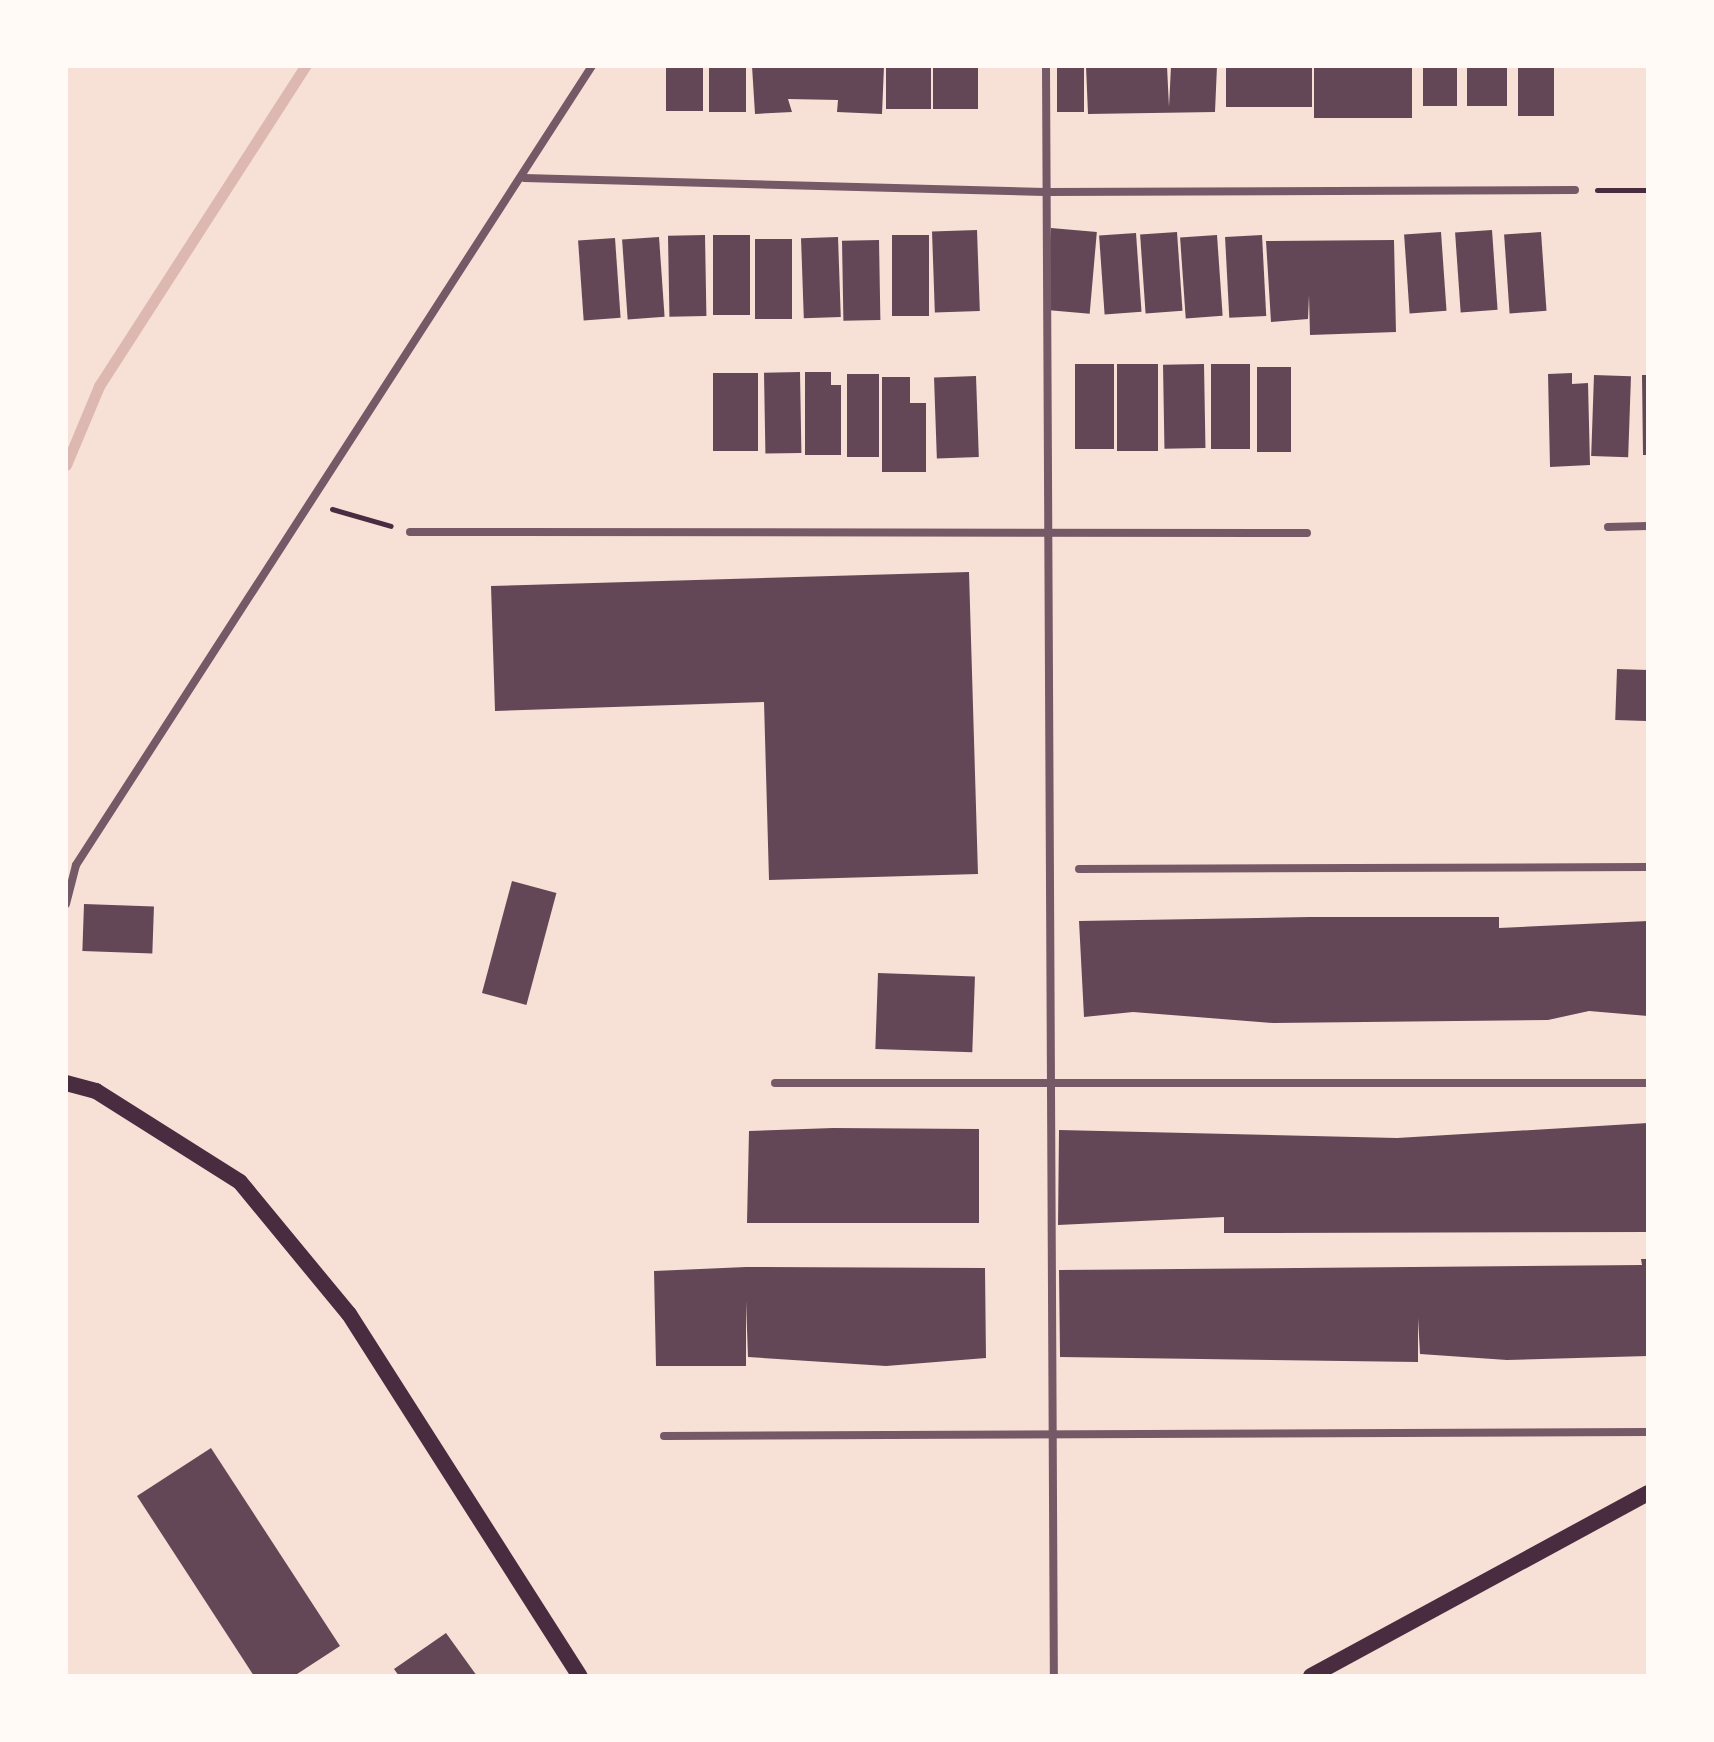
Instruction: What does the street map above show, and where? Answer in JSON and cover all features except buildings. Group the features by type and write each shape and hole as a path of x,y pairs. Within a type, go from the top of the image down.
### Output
{"main road":[{"path":"66,1083 96,1091 240,1182 349,1314 580,1676"},
{"path":"1311,1676 1648,1493"}],"street":[{"path":"66,904 76,865 197,686 308,502 524,178 592,66"},
{"path":"1046,66 1048,1436 1054,1676"},
{"path":"524,178 1045,192 1575,190"},
{"path":"1608,527 1648,526"},
{"path":"410,532 1049,536 1307,533"},
{"path":"66,870 76,865"},
{"path":"1079,869 1648,867"},
{"path":"775,1083 1049,1086 1648,1083"},
{"path":"664,1436 1648,1432"}],"path":[{"path":"1575,190 1648,190"},
{"path":"308,502 410,532"}],"waterway":[{"path":"66,465 99,386 305,66"}]}
